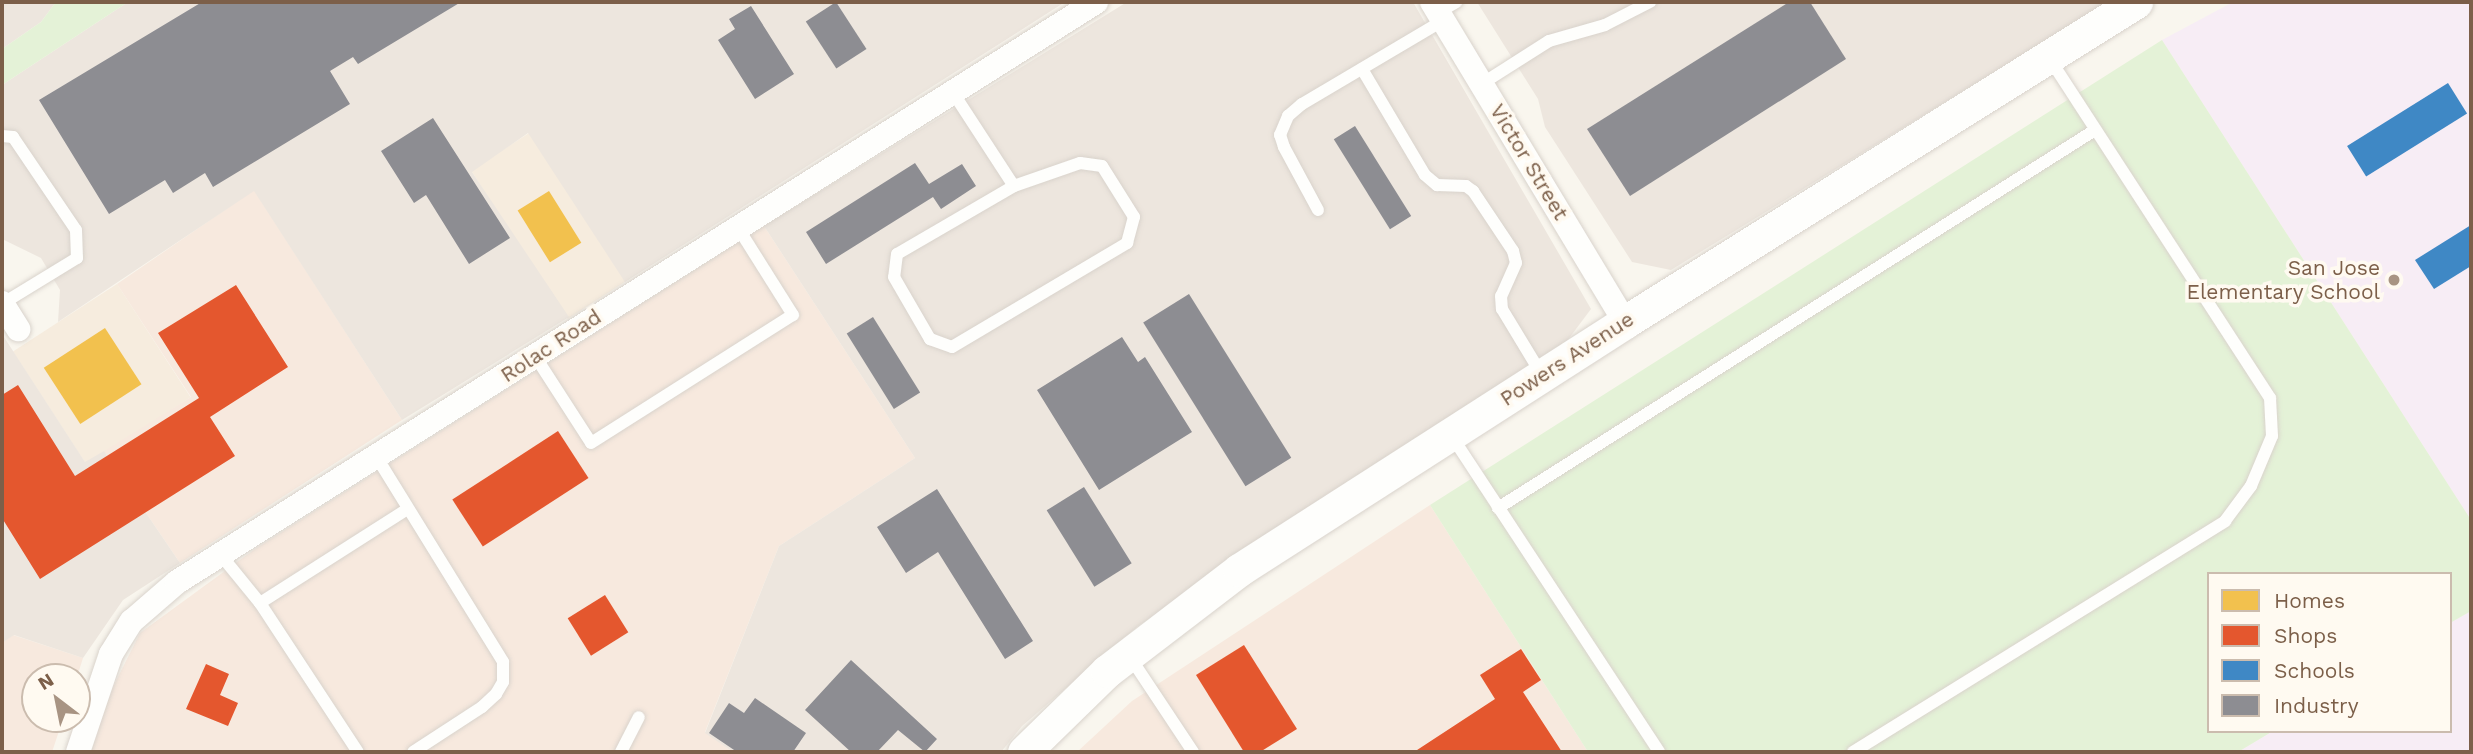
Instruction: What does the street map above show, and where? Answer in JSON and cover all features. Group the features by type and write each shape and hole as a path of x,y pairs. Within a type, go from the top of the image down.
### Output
{"street":[{"name":"Rolac Road","path":"78,752 111,654 132,621 177,582 737,226 1096,2"},
{"name":"Powers Avenue","path":"1024,752 1077,698 1128,653 1239,570 1625,322 2136,2"},
{"name":"Victor Street","path":"1443,9 1483,83 1625,322"},
{"path":"2,303 18,329"}],"lane":[{"path":"1483,83 1549,41 1605,24 1650,2"},
{"path":"1318,210 1284,147 1282,125 1288,116 1303,104 1362,69 1443,9"},
{"path":"1853,752 2225,521 2251,486 2272,436 2270,398 2048,57"},
{"path":"1362,69 1425,175 1437,185 1466,186 1473,191 1513,251 1516,263 1502,296 1502,309 1542,375"},
{"path":"952,91 1014,186"},
{"path":"1499,508 2095,130"},
{"path":"2,136 13,137 76,230 77,258 2,303"},
{"path":"1080,163 1102,166 1134,217 1127,243 952,347 930,339 894,277 897,254 1014,186 1080,163"},
{"path":"535,356 591,443 793,315 737,226"},
{"path":"1450,434 1659,752"},
{"path":"376,456 406,510 503,662 503,682 496,694 482,707 413,752"},
{"path":"260,603 406,510"},
{"path":"220,554 260,603 358,752"},
{"path":"1128,653 1192,752"},
{"path":"621,752 639,717"}],"shaded area":[{"path":"2,2 56,2 41,22 2,49"},
{"path":"128,2 1065,2 625,282 528,133 472,172 569,317 402,420 254,191 58,322 60,290 41,258 2,239 2,85"},
{"path":"1127,2 1413,2 1591,309 1567,341 1138,626 1022,726 1001,752 733,752 705,733 779,546 915,458 764,226"},
{"path":"1477,2 2108,2 1671,270 1632,262 1545,127 1538,99"},
{"name":"San Jose Elementary School","path":"2233,2 2471,2 2471,520 2162,40"},
{"path":"529,133 625,281 568,319 471,171"},
{"path":"254,190 402,420 180,563 104,451 191,397 117,284"},
{"path":"764,226 915,458 779,546 705,732 733,752 91,752 109,695 140,633 255,549"},
{"path":"117,284 191,397 87,465 13,352"},
{"path":"2,334 85,462 104,451 180,563 123,600 83,658 14,635 2,643"},
{"path":"1430,505 1588,752 1077,752 1132,701"},
{"path":"2471,611 2471,752 2238,752 2270,733 2452,733 2452,622"},
{"path":"13,635 83,658 81,663 21,663 21,733 58,733 52,752 2,752 2,643"}],"green space":[{"path":"56,2 128,2 2,85 2,49 41,22"},
{"path":"2162,40 2471,520 2471,611 2452,622 2452,572 2207,572 2207,733 2270,733 2238,752 1588,752 1430,505"}],"building: Homes":[{"path":"549,191 581,243 550,262 518,211"},
{"path":"105,328 141,384 80,424 44,368"}],"building: Shops":[{"path":"236,285 288,367 210,417 235,456 40,579 2,518 2,395 18,385 75,476 199,398 158,333"},
{"path":"558,431 588,478 483,547 452,500"},
{"path":"605,595 628,632 591,656 568,618"},
{"path":"1244,645 1297,729 1260,752 1244,752 1196,675"},
{"path":"1521,649 1541,680 1523,692 1562,752 1414,752 1495,699 1480,675"},
{"path":"206,664 229,674 220,695 238,703 228,726 186,709"}],"building: Schools":[{"path":"2448,83 2467,114 2366,177 2347,146"},
{"path":"2471,225 2471,266 2434,289 2415,260"}],"building: Industry":[{"path":"202,2 461,2 358,64 353,57 330,71 350,104 213,187 205,173 173,193 165,180 109,214 39,100"},
{"path":"836,2 866,49 836,69 806,22"},
{"path":"1789,2 1810,2 1846,59 1630,196 1587,129"},
{"path":"751,6 794,74 755,99 718,40 735,29 729,19"},
{"path":"433,118 510,238 469,264 426,195 414,203 381,151"},
{"path":"1355,126 1411,216 1390,229 1334,139"},
{"path":"915,163 929,184 962,164 976,186 941,209 933,197 826,264 806,232"},
{"path":"1189,294 1291,458 1245,486 1143,323"},
{"path":"873,317 920,392 894,409 847,333"},
{"path":"1122,337 1138,362 1145,357 1192,432 1099,490 1037,390"},
{"path":"1084,487 1132,563 1094,587 1047,510"},
{"path":"937,489 1033,641 1005,659 938,552 906,573 877,527"},
{"path":"851,660 937,739 925,752 898,730 877,752 851,752 805,710"},
{"path":"755,698 806,733 793,752 737,752 709,733 729,703 744,713"}],"place":[{"name":"San Jose Elementary School","path":"2394,280"}]}
